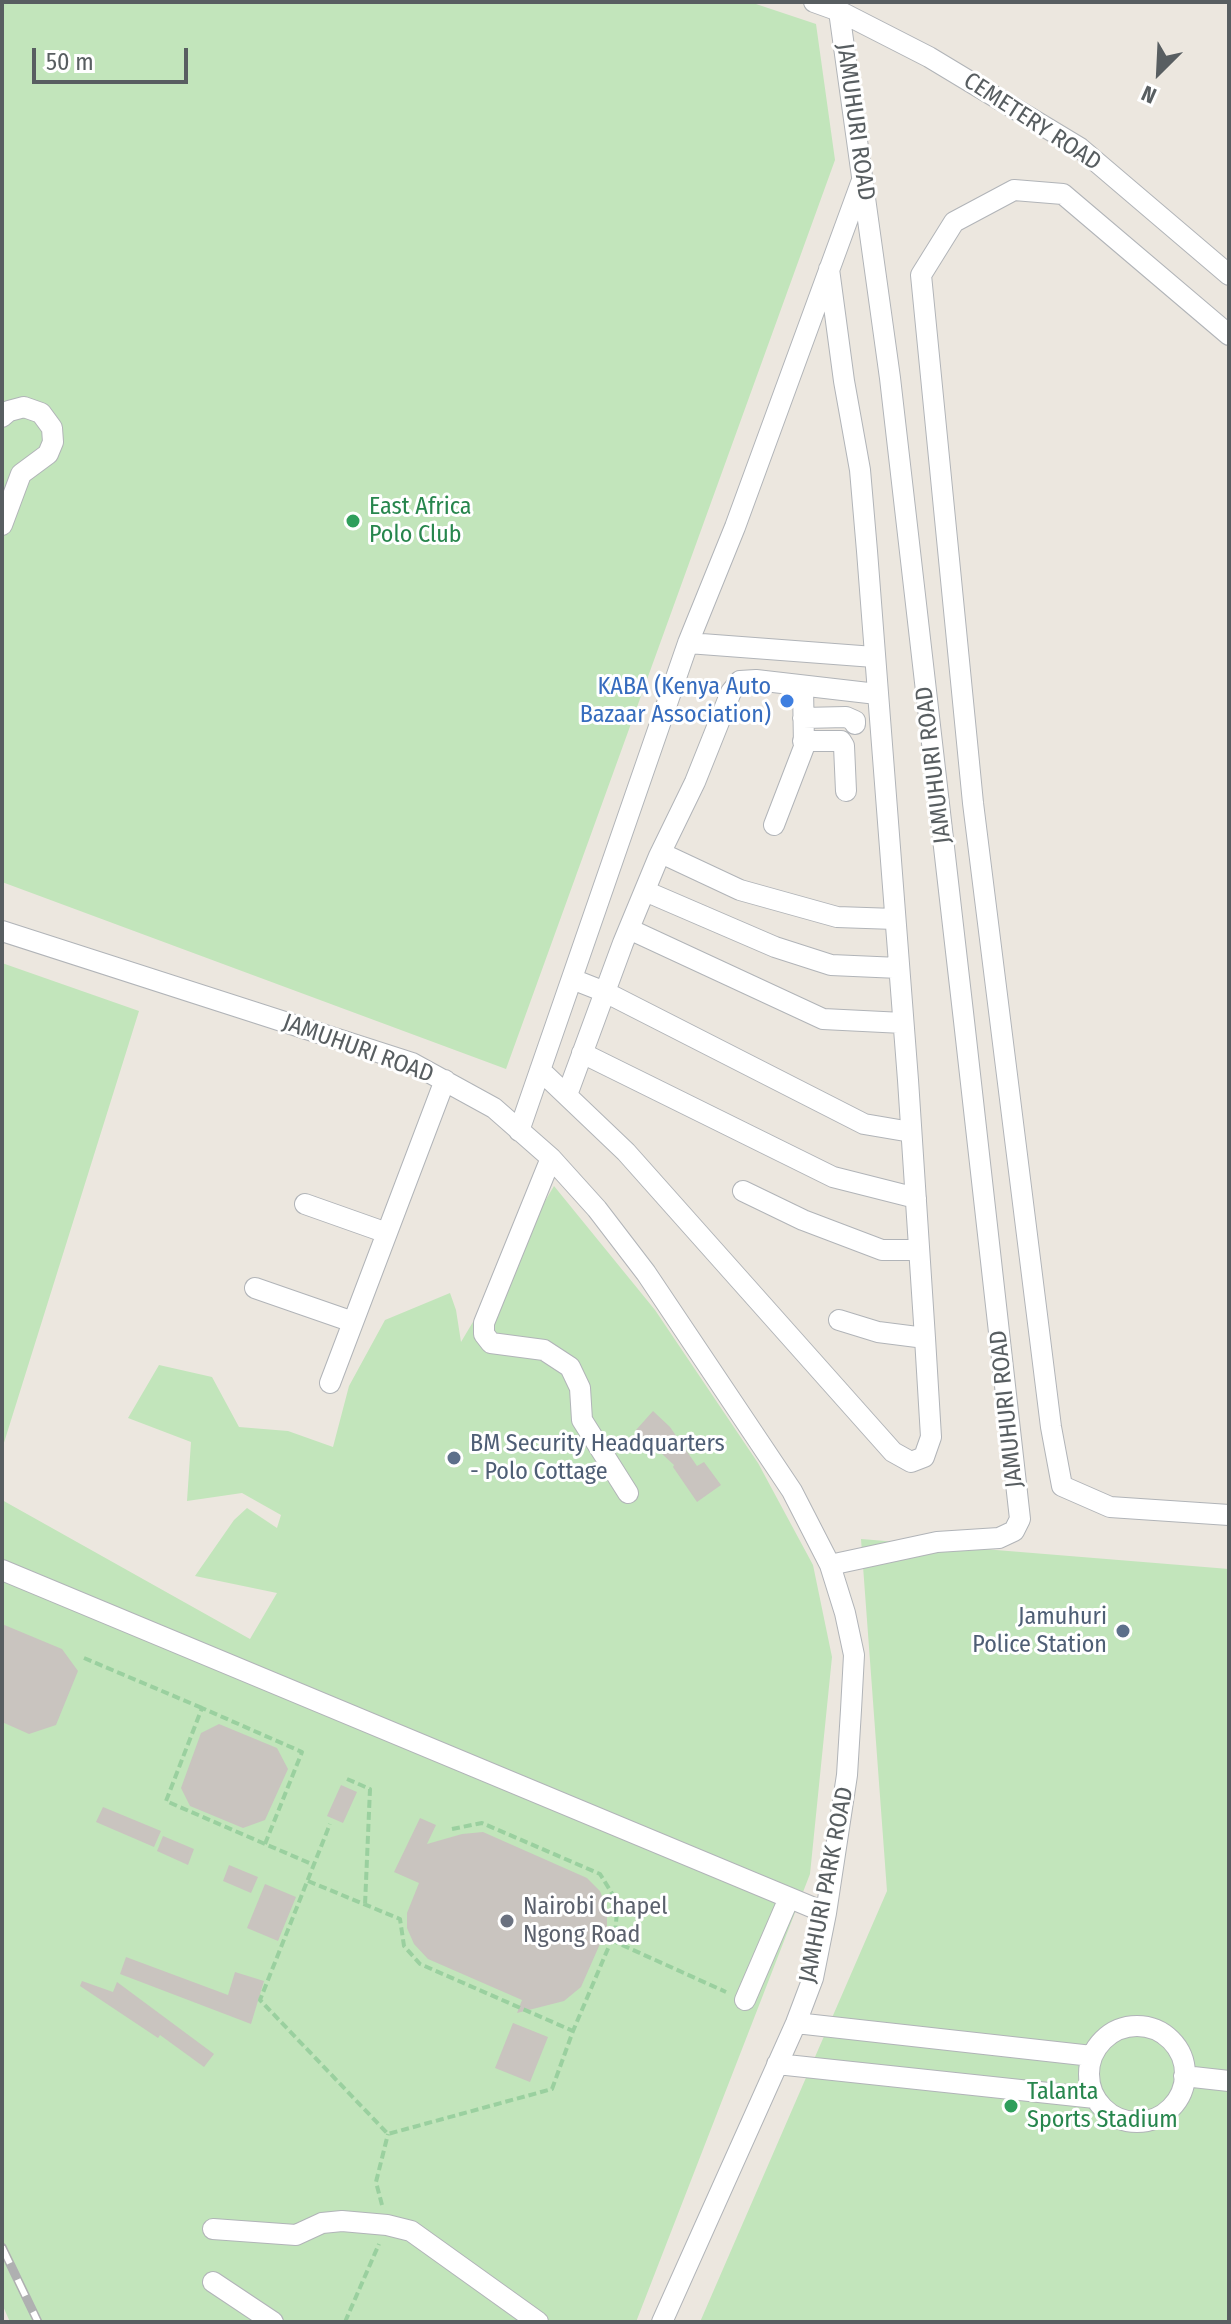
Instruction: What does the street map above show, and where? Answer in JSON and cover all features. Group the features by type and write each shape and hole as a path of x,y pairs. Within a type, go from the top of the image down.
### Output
{"street":[{"name":"CEMETERY ROAD","path":"814,2 839,11 929,57 1080,148 1229,275"},
{"name":"JAMUHURI ROAD","path":"2,931 412,1063 494,1108 551,1158 597,1209 691,1337 792,1491 830,1565 937,1542 999,1538 1014,1531 1020,1519 890,378 839,11"},
{"path":"519,1131 688,643 740,514 863,179"},
{"path":"1229,335 1063,194 1014,190 954,222 921,275 973,803 1051,1427 1062,1486 1110,1507 1229,1515"},
{"path":"540,1070 626,1152 893,1452 911,1462 924,1457 931,1437 916,1198 860,470 829,269"},
{"path":"2,417 9,411 24,407 41,413 52,428 53,442 48,454 21,474 2,525"},
{"path":"688,643 874,657"},
{"path":"567,1095 629,929 695,782 731,692 740,681 877,694"},
{"path":"774,825 803,741 803,686"},
{"path":"803,718 846,717 855,724"},
{"path":"803,741 841,741 844,746 846,791"},
{"path":"661,853 740,890 809,910 837,917 895,919"},
{"path":"645,891 775,947 831,965 899,968"},
{"path":"629,929 823,1019 903,1023"},
{"path":"572,979 605,992 864,1124 911,1132"},
{"path":"582,1053 833,1177 916,1198"},
{"path":"330,1383 445,1080"},
{"path":"551,1158 484,1323 484,1334 491,1343 544,1350 570,1367 580,1388 582,1420 628,1493"},
{"path":"743,1191 803,1220 882,1250 919,1250"},
{"path":"305,1204 387,1233"},
{"path":"255,1288 353,1322"},
{"path":"839,1320 878,1332 925,1338"},
{"name":"JAMHURI PARK ROAD","path":"662,2322 796,2023 813,1978 847,1775 854,1655 830,1565"},
{"path":"2,1570 826,1913"},
{"path":"745,2000 789,1898"},
{"path":"796,2023 1092,2056"},
{"path":"1141,2027 1156,2031 1169,2039 1179,2051 1184,2076 1180,2096 1170,2109 1148,2121 1124,2121 1109,2114 1095,2098 1088,2071 1092,2056 1100,2043 1112,2033 1141,2027"},
{"path":"777,2064 1095,2098"},
{"path":"1184,2076 1229,2081"},
{"path":"213,2229 296,2235 322,2223 342,2221 387,2225 411,2231 538,2322"},
{"path":"213,2282 264,2320"}],"path":[{"path":"84,1658 302,1752 265,1844"},
{"path":"202,1708 166,1801 314,1865"},
{"path":"347,1779 370,1789 365,1905"},
{"path":"330,1824 260,2000 388,2134 552,2089 615,1932 618,1903 600,1874 482,1823 452,1829"},
{"path":"308,1881 400,1919 404,1946 420,1964 573,2031"},
{"path":"611,1940 745,2000"}],"green space":[{"name":"East Africa Polo Club","path":"2,2 750,2 816,24 835,160 506,1069 2,882"},
{"path":"2,963 139,1011 2,1449"},
{"path":"554,1186 655,1310 758,1463 813,1565 832,1657 810,1874 636,2322 10,2322 2,2304 2,1500 250,1639 277,1593 195,1576 234,1520 247,1508 277,1528 281,1515 242,1493 187,1501 191,1442 128,1418 159,1365 212,1377 239,1427 288,1431 333,1447 349,1386 385,1320 450,1293 461,1342"},
{"name":"Talanta Sports Stadium","path":"861,1539 1229,1569 1229,2322 700,2322 887,1891"}],"building":[{"path":"653,1411 670,1427 697,1466 704,1462 721,1485 697,1502 674,1465 636,1430"},
{"path":"2,1624 62,1649 78,1671 56,1725 29,1734 2,1722"},
{"path":"219,1724 277,1748 288,1769 265,1820 243,1828 190,1806 181,1788 201,1733"},
{"path":"341,1785 357,1792 343,1823 327,1816"},
{"path":"103,1807 161,1831 154,1847 96,1822"},
{"name":"Nairobi Chapel Ngong Road","path":"420,1818 436,1825 427,1844 462,1834 483,1832 587,1878 600,1891 607,1909 607,1928 581,1987 564,2001 517,2013 522,2000 428,1959 414,1944 407,1928 407,1913 419,1883 394,1872"},
{"path":"163,1836 194,1849 188,1865 157,1851"},
{"path":"229,1865 258,1877 251,1893 223,1881"},
{"path":"265,1884 296,1897 278,1941 247,1928"},
{"path":"126,1957 228,1995 235,1972 264,1981 251,2024 120,1974"},
{"path":"82,1981 113,1992 117,1982 214,2054 204,2067 160,2035 158,2038 80,1986"},
{"path":"513,2023 548,2037 530,2082 495,2068"}],"railway":[{"path":"2,2247 38,2322"}],"place":[{"name":"East Africa Polo Club","path":"353,521"},
{"name":"KABA (Kenya Auto Bazaar Association)","path":"787,701"},
{"name":"BM Security Headquarters - Polo Cottage","path":"454,1458"},
{"name":"Jamuhuri Police Station","path":"1123,1631"},
{"name":"Nairobi Chapel Ngong Road","path":"507,1921"},
{"name":"Talanta Sports Stadium","path":"1011,2106"}]}
